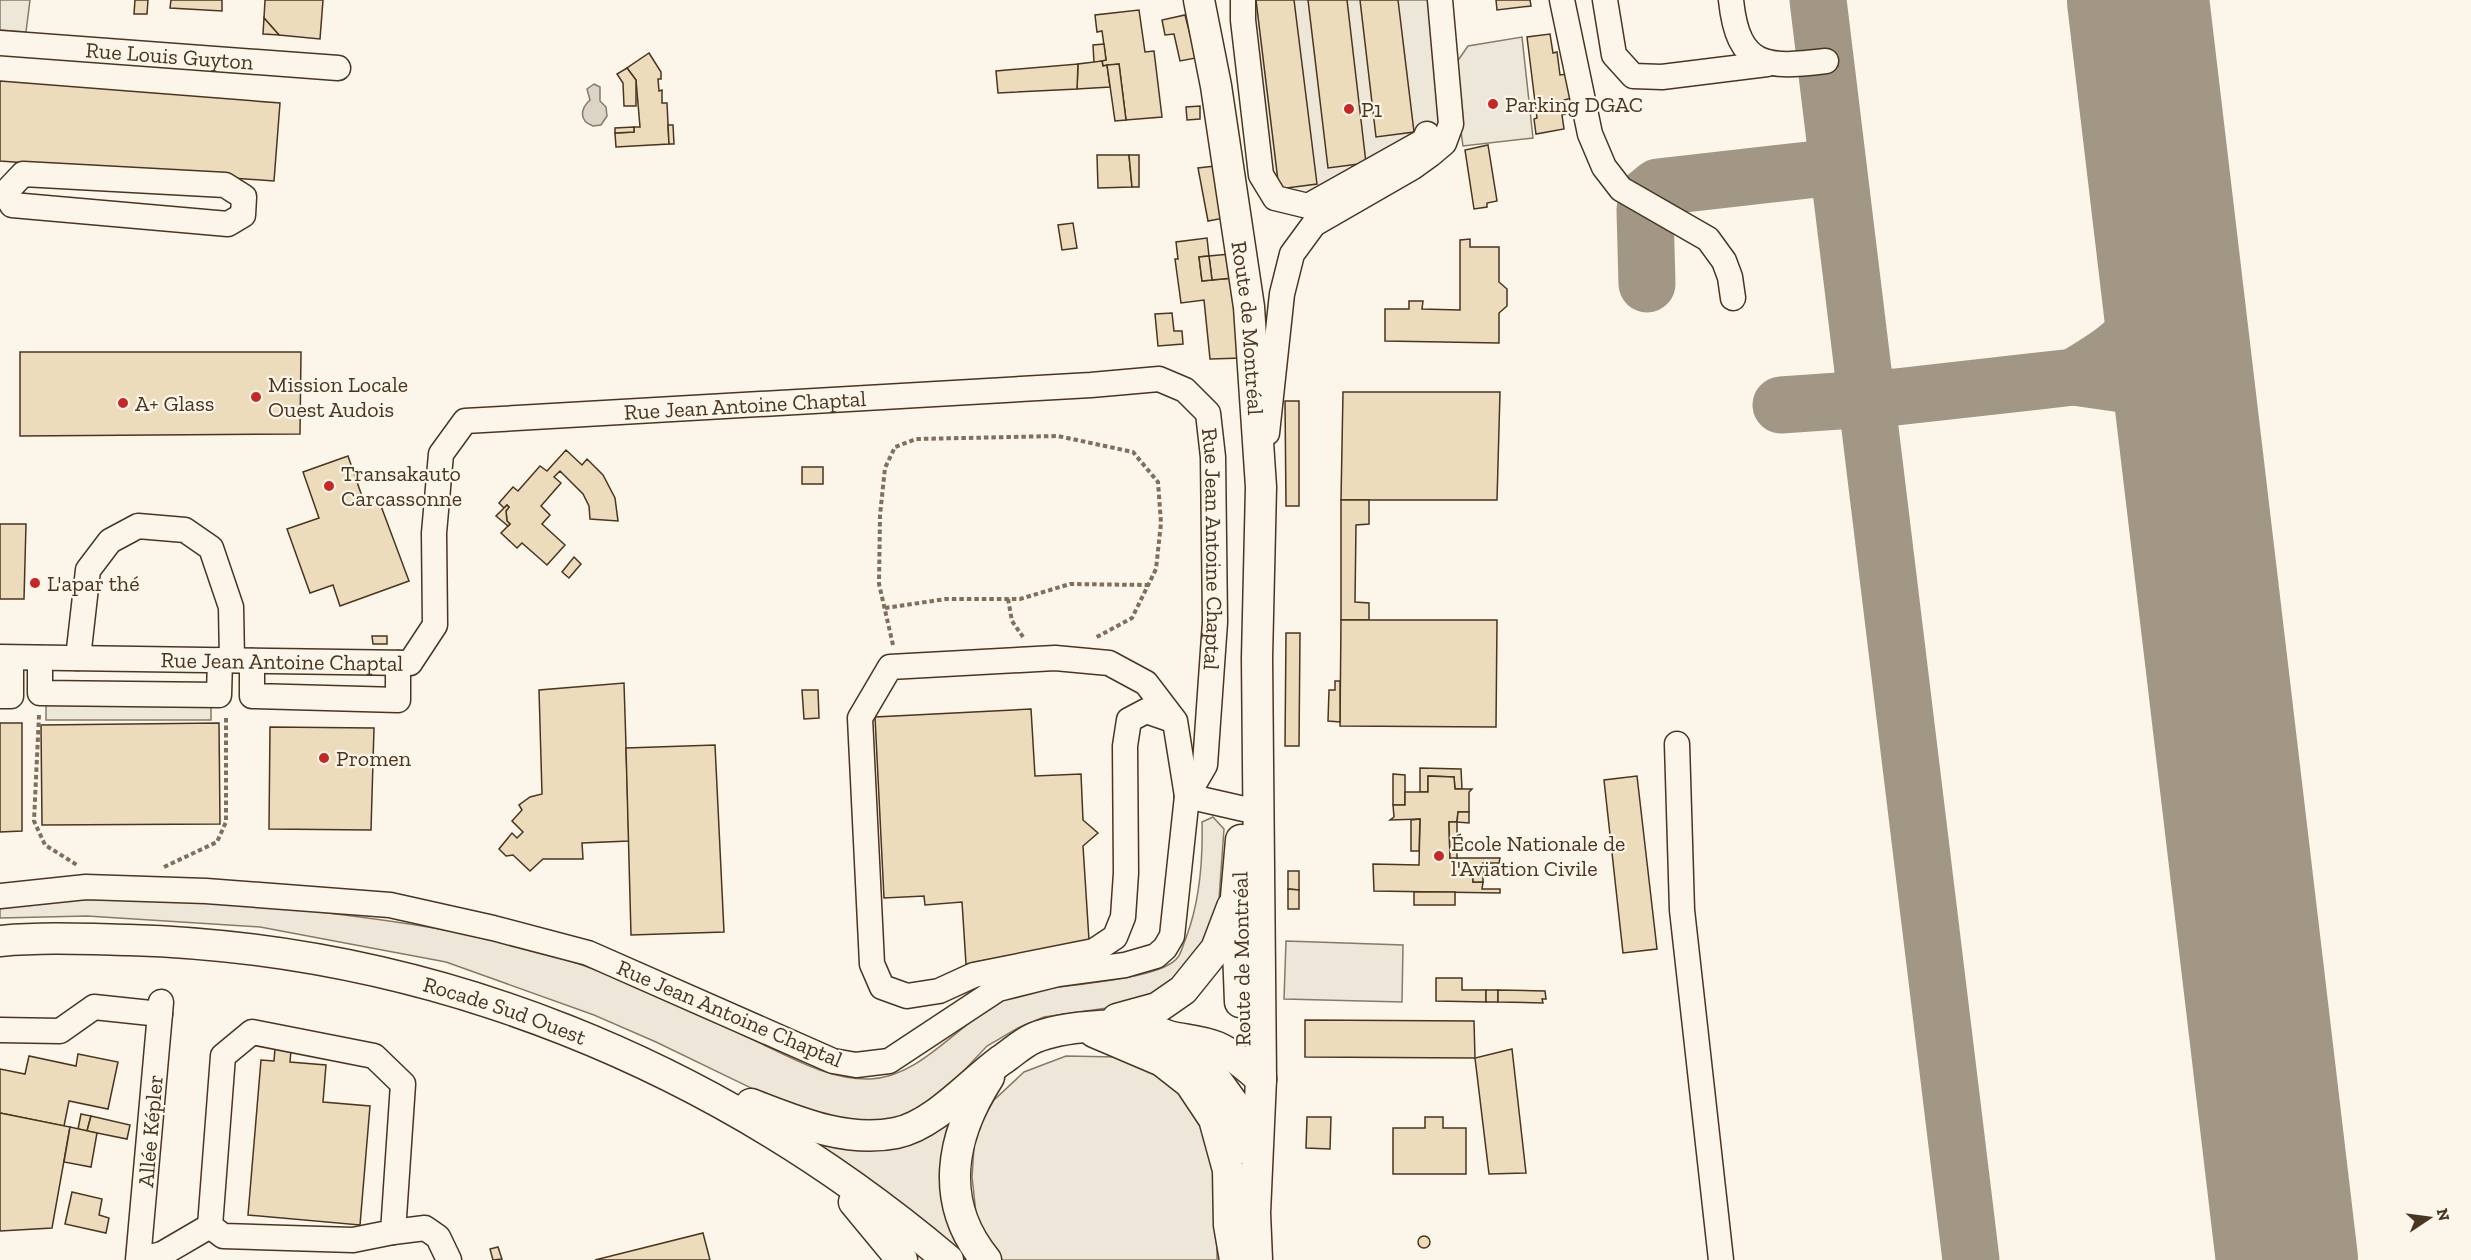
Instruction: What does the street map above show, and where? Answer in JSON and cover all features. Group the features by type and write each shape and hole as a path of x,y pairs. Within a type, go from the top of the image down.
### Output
{"main road":[{"name":"Route de Montréal","path":"1198,0 1216,86 1249,307 1261,487 1251,1071 1257,1260"},
{"name":"Route de Montréal","path":"1237,1260 1243,1117 1251,1071 1236,897 1257,658"},
{"path":"1085,1028 1157,1008 1183,990 1216,949 1236,897"},
{"name":"Rocade Sud Ouest","path":"5,940 181,942 253,950 355,966 490,1002 662,1071 752,1119 819,1161 948,1260"},
{"path":"662,1071 813,1126 837,1133 867,1137 914,1128 998,1062 1033,1039 1059,1031 1085,1028 1150,1029 1170,1037 1197,1041 1218,1048 1251,1071"},
{"path":"1085,1028 1162,1061 1190,1083 1214,1119 1228,1170 1229,1225 1237,1260"},
{"path":"1170,1037 1209,1070 1243,1117 1255,1213"},
{"path":"986,1260 964,1226 957,1202 955,1170 963,1124 998,1062"},
{"path":"819,1161 902,1260"}],"street":[{"path":"1243,0 1243,20 1261,175 1275,198 1308,206 1338,200 1413,167 1444,143 1457,124 1456,74 1440,0"},
{"path":"1562,0 1590,134 1604,167 1621,189 1708,239 1724,261 1730,277 1733,298"},
{"path":"1605,0 1614,55 1633,76 1662,77 1767,64 1787,65 1826,61"},
{"path":"1731,0 1733,23 1743,47 1767,64"},
{"name":"Rue Louis Guyton","path":"0,41 338,68"},
{"path":"1261,487 1284,284 1292,254 1314,224 1338,200 1424,141 1427,134"},
{"path":"23,174 225,185 244,197 243,215 228,224 12,205 2,193 23,174"},
{"name":"Rue Jean Antoine Chaptal","path":"0,896 86,887 206,891 390,905 493,928 588,953 833,1062 856,1065 889,1061 998,989 1059,974 1125,965 1156,956 1166,948 1172,936 1187,796 1205,765 1215,622 1213,457 1208,413 1185,390 1159,379 465,421 441,454 434,533 435,625 410,663 5,658"},
{"path":"78,658 88,570 110,541 138,526 185,530 211,548 231,607 235,661 252,696 398,700 398,663"},
{"path":"0,696 10,696 5,658"},
{"path":"40,658 40,693 219,695 235,661"},
{"path":"1175,721 1146,711 1129,720 1125,746 1124,906 1123,917 1115,937 1094,951 974,975 939,992 907,996 882,987 873,964 860,718 890,667 1055,658 1109,663 1146,683 1175,721 1187,796 1244,809"},
{"path":"1677,744 1682,910 1721,1260"},
{"name":"Allée Képler","path":"0,1030 60,1030 94,1007 161,1008 138,1260"},
{"path":"210,1226 223,1056 252,1032 374,1056 403,1084 393,1232"},
{"path":"138,1260 162,1254 210,1226"},
{"path":"210,1226 223,1236 353,1240 426,1228 438,1237 449,1260"}],"path":[{"path":"890,667 894,642 879,585 880,515 885,468 895,447 916,439 1058,436 1133,452 1158,482 1161,523 1156,569 1132,618 1097,638 1086,638"},
{"path":"885,608 946,599 1020,599 1070,584 1148,585"},
{"path":"1008,599 1012,621 1023,638"},
{"path":"1023,638 1034,638"},
{"path":"1014,660 1023,638"},
{"path":"40,693 34,821 45,845 74,864 84,866"},
{"path":"156,870 194,855 217,842 226,822 226,718 219,695"}],"shaded area":[{"path":"0,0 30,0 26,32 0,30"},
{"name":"P1","path":"1250,0 1429,0 1439,126 1430,149 1295,203 1277,193 1257,93"},
{"name":"Parking DGAC","path":"1522,37 1533,138 1463,146 1452,69 1468,46"},
{"path":"594,84 600,87 600,101 606,107 607,116 601,125 593,126 585,121 582,114 590,100 587,89"},
{"path":"46,701 211,701 211,720 46,720"},
{"path":"1213,817 1224,829 1218,913 1198,964 1153,998 1107,1008 1044,1017 1018,1028 987,1046 941,1095 890,1124 809,1116 656,1042 594,1015 446,962 260,927 87,916 0,918 0,905 44,901 176,900 265,906 440,929 526,948 582,965 666,999 822,1071 870,1079 890,1076 909,1068 928,1056 981,1014 999,1002 1018,994 1129,977 1168,965 1178,957 1191,924 1200,881 1202,822"},
{"path":"1286,941 1403,945 1402,1002 1284,999"},
{"path":"1066,1056 1117,1057 1140,1061 1192,1104 1212,1148 1217,1175 1217,1260 1002,1260 977,1222 972,1177 975,1133 994,1100 1024,1072"},
{"path":"955,1121 970,1260 966,1260 921,1224 812,1146 817,1140"}],"building":[{"path":"135,0 148,0 147,14 134,14"},
{"path":"171,0 222,0 222,11 170,8"},
{"path":"265,0 323,0 320,39 279,35 264,18"},
{"path":"1256,0 1294,0 1317,184 1279,189"},
{"path":"1308,0 1347,0 1366,163 1328,168"},
{"path":"1360,0 1398,0 1414,132 1376,137"},
{"path":"1496,0 1530,0 1531,6 1497,10"},
{"path":"1139,10 1145,52 1154,51 1162,117 1126,120 1119,64 1103,66 1102,61 1106,60 1102,31 1097,32 1095,15"},
{"path":"1185,15 1196,58 1180,61 1174,34 1165,35 1162,20"},
{"path":"264,18 279,35 263,34"},
{"path":"1550,34 1553,53 1557,52 1560,75 1568,74 1572,98 1564,100 1566,114 1562,115 1564,129 1536,134 1534,119 1537,118 1527,37"},
{"path":"1104,44 1106,60 1094,63 1093,45"},
{"path":"649,53 661,72 661,79 658,79 659,91 662,90 662,103 667,103 669,144 616,147 615,133 634,132 634,127 640,127 636,80 627,68"},
{"path":"1102,61 1103,66 1107,65 1110,87 1077,89 1078,64"},
{"path":"1078,64 1077,89 998,93 996,71"},
{"path":"1119,64 1126,120 1115,121 1107,65"},
{"path":"627,68 636,80 636,106 624,106 623,83 617,74"},
{"path":"0,81 280,103 274,181 0,161"},
{"path":"1200,106 1200,119 1187,120 1186,107"},
{"path":"668,125 673,125 674,144 669,144"},
{"path":"634,127 634,132 615,133 615,128"},
{"path":"1488,145 1497,201 1487,203 1487,207 1474,209 1465,150"},
{"path":"1097,155 1129,155 1132,187 1098,188"},
{"path":"1129,155 1139,155 1139,187 1132,187"},
{"path":"1215,166 1224,218 1208,221 1198,168"},
{"path":"1073,223 1077,248 1062,250 1058,225"},
{"path":"1207,238 1209,256 1199,257 1202,281 1233,278 1243,358 1210,359 1204,300 1181,303 1175,259 1178,259 1176,242"},
{"path":"1470,239 1470,247 1499,247 1499,282 1507,289 1507,306 1499,313 1499,343 1385,341 1385,309 1409,309 1409,301 1423,301 1422,309 1460,310 1460,240"},
{"path":"1230,254 1233,278 1212,280 1209,256"},
{"path":"1209,256 1212,280 1202,281 1199,257"},
{"path":"1172,313 1174,331 1182,331 1183,344 1158,346 1155,314"},
{"path":"20,352 301,352 300,434 20,436"},
{"path":"1343,392 1500,392 1497,500 1341,500"},
{"path":"1285,401 1299,401 1299,506 1286,506"},
{"path":"566,450 582,465 587,459 603,475 615,498 618,521 590,519 589,506 583,494 560,471 554,477 561,483 541,506 550,515 542,524 565,545 547,565 522,543 517,548 501,533 510,524 507,521 506,511 509,507 507,505 504,508 499,503 513,487 518,491 540,466 547,471"},
{"path":"348,456 364,502 378,498 409,581 340,606 333,585 310,593 287,529 319,518 303,472"},
{"path":"802,467 823,467 823,484 802,484"},
{"path":"1341,500 1369,500 1369,524 1356,525 1355,602 1369,603 1369,620 1341,620"},
{"path":"507,505 509,507 506,511 507,521 510,524 508,526 496,516"},
{"path":"0,524 26,524 24,599 0,599"},
{"path":"574,557 581,564 569,578 562,572"},
{"path":"1341,620 1497,620 1496,727 1340,726"},
{"path":"1286,633 1300,633 1299,746 1285,746"},
{"path":"372,636 387,636 387,644 373,644"},
{"path":"1335,681 1340,681 1340,722 1328,721 1329,690 1335,690"},
{"path":"624,683 629,841 582,843 583,859 543,859 530,871 513,855 506,856 499,849 512,833 517,838 523,832 512,821 522,810 519,805 530,797 542,794 539,690"},
{"path":"802,690 818,690 819,718 804,719"},
{"path":"1031,709 1035,776 1081,774 1083,820 1098,833 1083,846 1089,940 966,964 962,902 925,905 924,896 884,898 875,717"},
{"path":"0,723 22,723 22,831 0,832"},
{"path":"219,723 220,824 42,825 41,725"},
{"path":"270,727 374,728 371,830 269,829"},
{"path":"715,745 724,932 631,935 626,748"},
{"path":"1420,768 1461,769 1462,789 1455,789 1454,777 1428,776 1428,792 1420,792"},
{"path":"1393,774 1405,775 1405,805 1393,805"},
{"path":"1428,776 1454,777 1455,789 1472,789 1469,792 1469,812 1458,812 1457,822 1449,822 1450,858 1500,858 1499,863 1483,863 1483,871 1473,871 1473,882 1483,882 1482,889 1500,889 1500,893 1374,891 1373,864 1419,865 1420,819 1390,820 1394,817 1393,805 1405,805 1405,792 1428,792"},
{"path":"1637,776 1657,949 1623,953 1604,780"},
{"path":"1458,812 1469,812 1469,823 1457,822"},
{"path":"1420,819 1419,851 1411,851 1411,820"},
{"path":"1449,822 1457,822 1457,858 1450,858"},
{"path":"1288,871 1299,871 1299,890 1288,889"},
{"path":"1473,871 1483,871 1483,882 1473,882"},
{"path":"1288,889 1299,890 1299,909 1288,909"},
{"path":"1414,892 1455,892 1455,905 1414,905"},
{"path":"1436,978 1462,978 1462,990 1486,990 1486,1002 1436,1001"},
{"path":"1486,990 1498,990 1498,1002 1486,1002"},
{"path":"1498,990 1545,991 1546,999 1542,999 1543,1003 1498,1002"},
{"path":"1305,1020 1474,1021 1475,1058 1305,1057"},
{"path":"275,1048 291,1050 290,1062 326,1065 323,1102 370,1106 360,1225 248,1215 261,1060 274,1061"},
{"path":"1512,1049 1526,1173 1489,1174 1475,1058"},
{"path":"78,1054 118,1062 108,1109 69,1101 64,1126 0,1113 0,1069 25,1074 29,1056 76,1066"},
{"path":"0,1113 70,1127 52,1228 0,1231"},
{"path":"81,1114 91,1116 87,1131 78,1129"},
{"path":"91,1116 130,1125 127,1139 87,1131"},
{"path":"1307,1117 1331,1117 1330,1149 1306,1148"},
{"path":"1425,1117 1443,1117 1443,1128 1466,1128 1466,1174 1393,1174 1393,1128 1425,1128"},
{"path":"70,1127 97,1133 91,1167 64,1162"},
{"path":"72,1192 102,1199 99,1215 109,1218 106,1233 65,1224"},
{"path":"703,1233 710,1260 595,1260"},
{"path":"1426,1236 1429,1237 1429,1247 1422,1248 1419,1247 1418,1240 1419,1237"},
{"path":"498,1247 502,1259 493,1260 490,1249"}],"taxiway":[{"path":"1818,0 1971,1260"},
{"path":"1647,284 1645,210 1647,196 1658,187 1817,169 1827,164 1835,148"},
{"path":"2074,377 2125,342 2149,314 2158,287 2166,237"},
{"path":"1781,405 1896,397 2074,377 2123,384 2142,393 2161,408 2179,435 2194,470"}],"runway":[{"path":"2138,0 2287,1260"}],"place":[{"name":"Parking DGAC","path":"1493,104"},
{"name":"P1","path":"1349,109"},
{"name":"Mission Locale Ouest Audois","path":"256,397"},
{"name":"A+ Glass","path":"123,403"},
{"name":"Transakauto Carcassonne","path":"329,486"},
{"name":"L'apar thé","path":"35,583"},
{"name":"Promen","path":"324,758"},
{"name":"École Nationale de l'Aviation Civile","path":"1439,856"}]}
